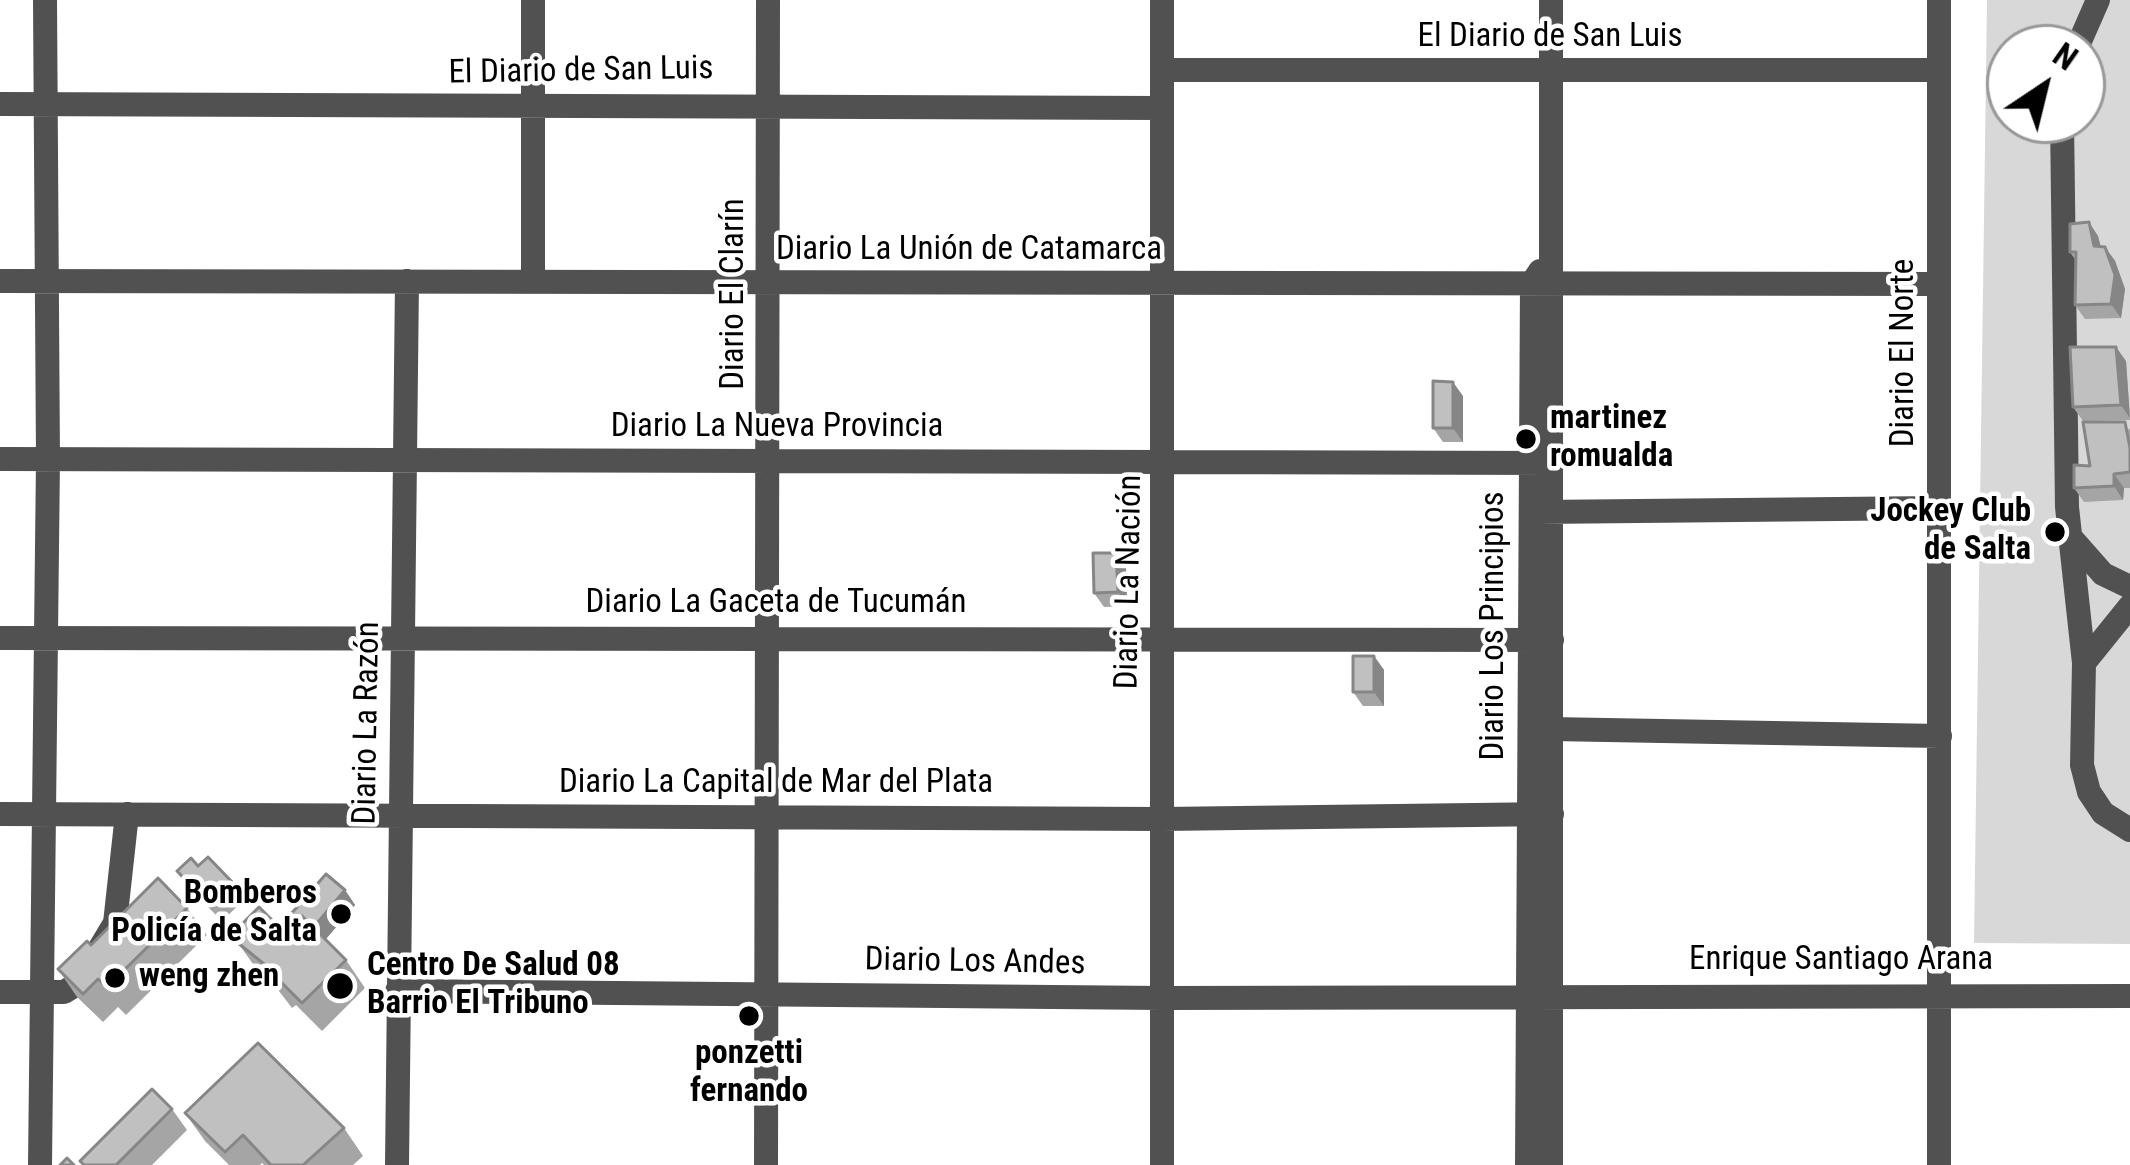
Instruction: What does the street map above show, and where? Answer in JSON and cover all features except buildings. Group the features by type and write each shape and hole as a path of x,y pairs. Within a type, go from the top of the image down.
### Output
{"street":[{"path":"41,1165 48,459 45,0"},
{"path":"532,0 533,282"},
{"name":"Diario El Clarín","path":"766,1165 768,0"},
{"name":"Diario La Nación","path":"1162,0 1162,1165"},
{"name":"Diario Los Principios","path":"1538,997 1541,463 1551,0"},
{"name":"Diario El Norte","path":"1939,1165 1940,0"},
{"name":"El Diario de San Luis","path":"1162,70 1939,70"},
{"name":"El Diario de San Luis","path":"0,104 533,107 768,103 1162,108"},
{"path":"2062,144 2067,507 2084,663 2082,765 2089,792 2103,813 2130,830"},
{"name":"Diario La Unión de Catamarca","path":"0,280 1164,284 1545,275 1938,284"},
{"name":"Diario La Razón","path":"397,1165 407,281"},
{"name":"Diario La Nueva Provincia","path":"0,459 402,456 766,462 1541,463"},
{"path":"1541,512 1937,508"},
{"path":"2073,538 2103,574 2130,587"},
{"path":"2084,663 2130,606"},
{"name":"Diario La Gaceta de Tucumán","path":"0,638 1541,639"},
{"name":"Diario Los Principios","path":"1539,814 1551,729 1541,639"},
{"path":"1551,729 1940,736"},
{"name":"Diario La Capital de Mar del Plata","path":"0,814 1162,819 1539,814"},
{"path":"0,992 64,992 80,983 107,944 118,908 127,814"},
{"name":"Diario Los Andes","path":"397,991 1538,997"},
{"name":"Enrique Santiago Arana","path":"1538,997 2130,996"},
{"path":"1528,1165 1538,997"},
{"path":"1538,997 1552,1165"}],"shaded area":[{"name":"Jockey Club de Salta","path":"1987,0 2130,0 2130,944 1974,943 1986,73 1986,144 2106,144 2106,24 1987,24"}],"place":[{"name":"martinez romualda","path":"1526,439"},
{"name":"Jockey Club de Salta","path":"2055,532"},
{"name":"Bomberos Policía de Salta","path":"341,914"},
{"name":"weng zhen","path":"115,978"},
{"name":"Centro De Salud 08 Barrio El Tribuno","path":"340,986"},
{"name":"ponzetti fernando","path":"749,1016"}]}
